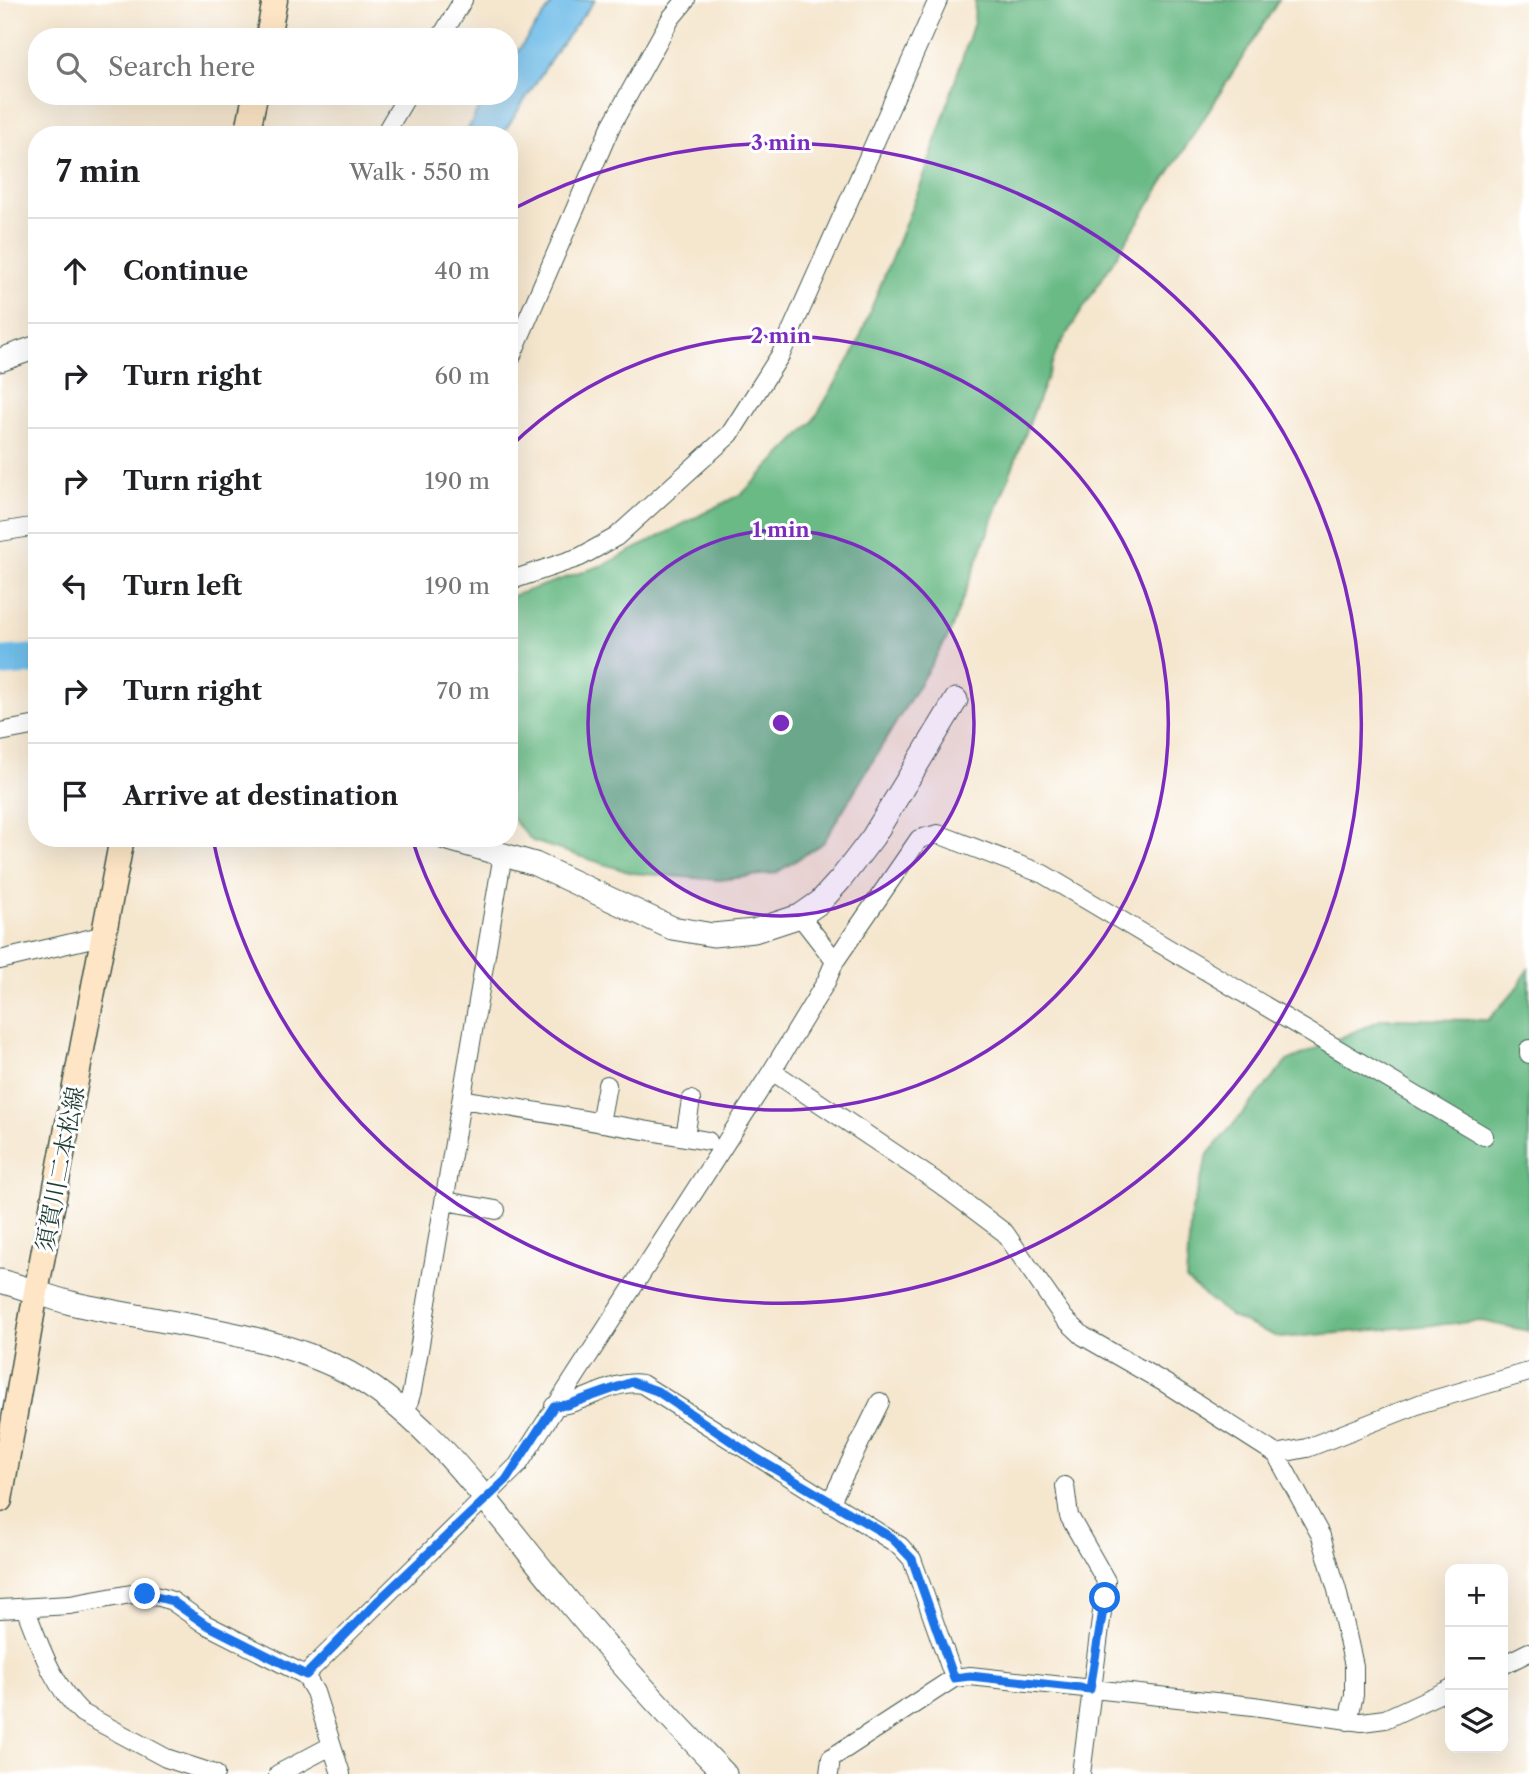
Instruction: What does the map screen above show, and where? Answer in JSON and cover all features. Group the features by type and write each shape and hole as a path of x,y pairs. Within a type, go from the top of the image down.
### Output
{"main road":[{"path":"270,28 275,0"},
{"path":"249,126 253,105"},
{"name":"須賀川二本松線","path":"0,1500 36,1292 120,847"}],"street":[{"path":"446,28 463,0"},
{"path":"518,341 611,126 671,18 685,0"},
{"path":"518,577 580,557 616,537 730,434 781,354 938,0"},
{"path":"389,126 402,105"},
{"path":"0,360 28,350"},
{"path":"0,532 28,527"},
{"path":"478,847 535,864 659,924 692,933 736,934 800,916 820,902 858,860 956,700"},
{"path":"0,732 28,727"},
{"path":"306,1675 518,1465 772,1071 826,982 835,961 919,839 938,834 1043,874 1484,1136"},
{"path":"406,1411 412,1391 503,854"},
{"path":"800,916 835,961"},
{"path":"0,960 105,935"},
{"path":"772,1071 940,1184 1004,1233 1064,1318 1083,1336 1165,1383 1276,1454 1321,1536 1337,1590 1354,1666 1354,1695 1348,1721"},
{"path":"600,1122 607,1086"},
{"path":"462,1099 708,1141"},
{"path":"685,1137 691,1101"},
{"path":"444,1201 496,1210"},
{"path":"0,1281 69,1302 263,1343 308,1356 337,1367 406,1411 484,1498 590,1628 725,1774"},
{"path":"1276,1454 1307,1448 1422,1403 1529,1372"},
{"path":"554,1406 567,1405 624,1383 642,1384 830,1503 892,1538 912,1559 954,1678"},
{"path":"830,1503 880,1402"},
{"path":"1065,1486 1069,1516 1106,1581 1090,1689 1082,1774"},
{"path":"0,1609 70,1605 131,1594 160,1597 205,1624 306,1675 315,1692 341,1774"},
{"path":"25,1608 51,1670 71,1703 82,1713 166,1758 215,1774"},
{"path":"1508,1662 1529,1652"},
{"path":"829,1774 831,1758 954,1678 970,1676 1253,1706 1348,1721 1385,1719 1448,1690"},
{"path":"278,1774 331,1746"}],"green space":[{"path":"975,0 1279,0 1058,348 949,635 823,843 776,873 720,880 632,873 532,841 518,825 518,594 606,564 743,493 812,423 854,352 925,174 974,22"},
{"path":"1529,967 1529,1331 1481,1321 1280,1338 1231,1317 1186,1280 1191,1213 1208,1154 1287,1061 1383,1019 1488,1020 1518,987"}],"water":[{"path":"555,0 595,0 557,50 508,126 470,126 480,105 518,105 518,51"}],"waterway":[{"path":"0,662 28,660"}],"route":[{"path":"145,1594 172,1601 205,1624 279,1659 306,1675 379,1600 506,1480 530,1447 554,1406 567,1405 632,1382 657,1391 756,1458 892,1538 912,1559 954,1678 970,1676 1090,1689 1105,1598"}]}
